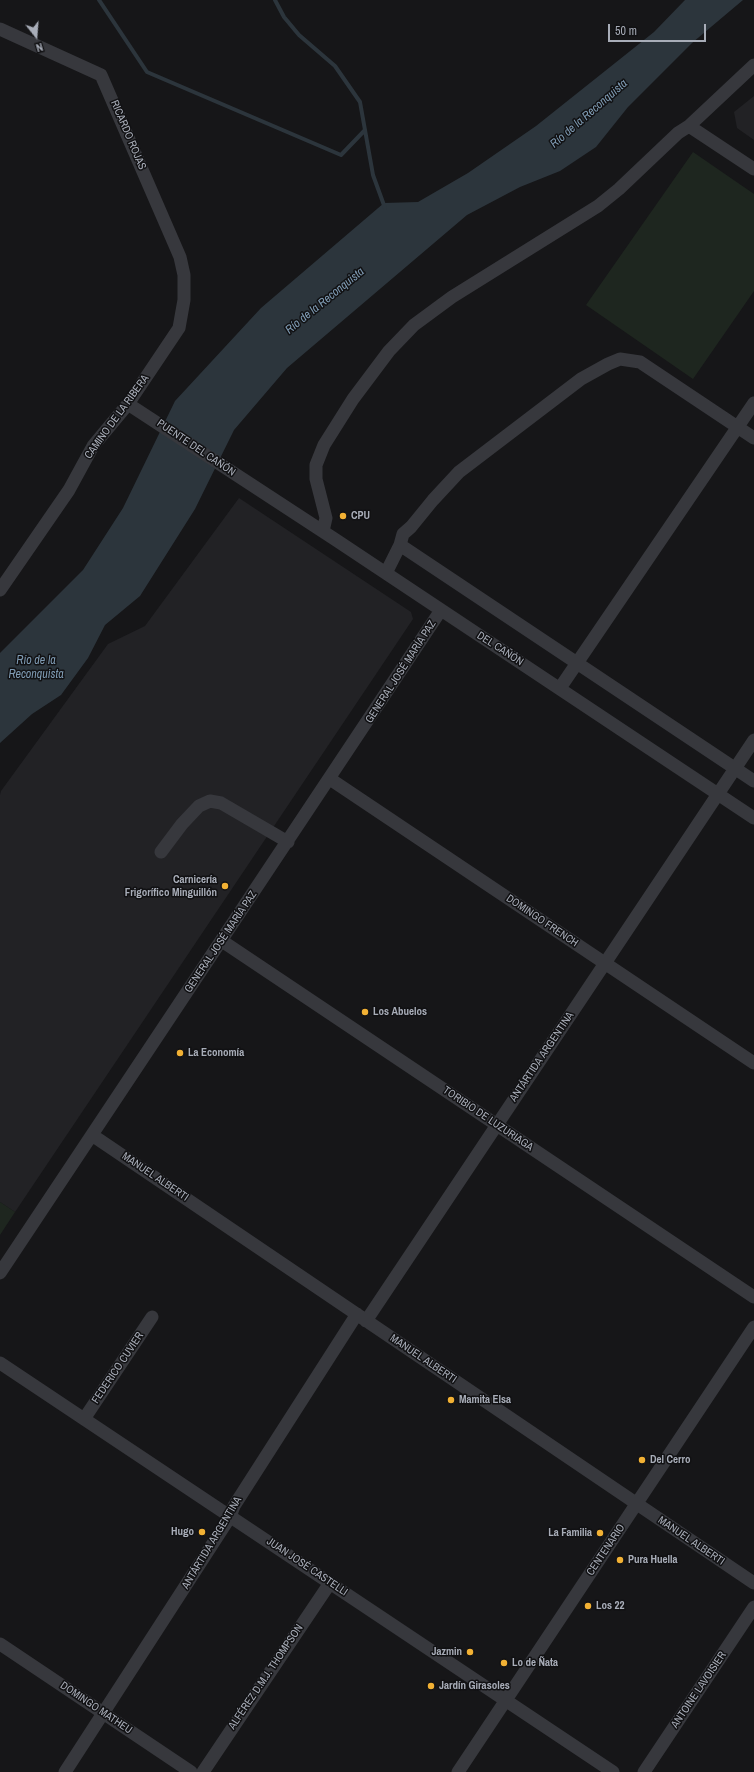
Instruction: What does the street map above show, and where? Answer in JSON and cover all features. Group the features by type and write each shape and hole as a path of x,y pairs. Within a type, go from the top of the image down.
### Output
{"street":[{"name":"RICARDO ROJAS","path":"0,29 101,75 180,257 184,275 184,300"},
{"path":"323,531 326,518 316,479 316,465 324,446 353,399 389,351 414,325 452,297 598,206 619,189 678,133 689,126 754,65"},
{"path":"689,126 754,169"},
{"name":"CAMINO DE LA RIBERA","path":"0,590 69,490 93,446 128,404 179,328 184,300"},
{"path":"386,573 400,545 403,534 411,527 459,472 581,378 620,359 630,359 649,367 754,438"},
{"path":"560,688 754,403"},
{"name":"PUENTE DEL CAÑÓN","path":"128,404 147,415 245,481"},
{"name":"DEL CAÑÓN","path":"245,481 323,531 754,818"},
{"path":"400,545 754,781"},
{"name":"GENERAL JOSÉ MARÍA PAZ","path":"0,1273 330,780 441,610"},
{"name":"ANTÁRTIDA ARGENTINA","path":"64,1772 104,1713 230,1517 234,1506 362,1317 497,1125 754,740"},
{"name":"DOMINGO FRENCH","path":"330,780 754,1063"},
{"path":"161,852 182,824 200,806 210,801 221,803 288,842"},
{"name":"TORIBIO DE LUZURIAGA","path":"222,941 754,1297"},
{"name":"MANUEL ALBERTI","path":"92,1135 754,1583"},
{"name":"FEDERICO CUVIER","path":"84,1419 152,1317"},
{"name":"CENTENARIO","path":"458,1772 754,1327"},
{"name":"JUAN JOSÉ CASTELLI","path":"0,1363 613,1772"},
{"name":"ALFÉREZ D.M.J. THOMPSON","path":"203,1772 330,1583"},
{"name":"ANTOINE LAVOISIER","path":"644,1772 754,1608"},
{"name":"DOMINGO MATHEU","path":"0,1644 192,1772"}],"shaded area":[{"path":"754,96 754,140 737,128 734,112"},
{"path":"693,152 754,194 754,291 693,379 586,305"},
{"path":"239,498 411,612 413,619 15,1212 0,1202 1,791 108,644 145,626"},
{"path":"0,1202 15,1212 0,1235"}],"water":[{"name":"Río de la Reconquista","path":"685,0 743,0 692,43 628,107 596,147 560,171 520,187 467,215 287,368 234,430 195,509 140,596 105,625 88,658 61,695 32,714 0,743 0,653 83,570 123,508 175,401 261,308 384,203 418,202 468,173 536,126 654,32"}],"waterway":[{"path":"99,0 147,72 341,155 365,130"},
{"path":"275,0 284,17 299,35 335,66 360,102 373,175 385,208"}],"place":[{"name":"CPU","path":"343,516"},
{"name":"Carnicería Frigorífico Minguillón","path":"225,886"},
{"name":"Los Abuelos","path":"365,1012"},
{"name":"La Economía","path":"180,1053"},
{"name":"Mamita Elsa","path":"451,1400"},
{"name":"Del Cerro","path":"642,1460"},
{"name":"Hugo","path":"202,1532"},
{"name":"La Familia","path":"600,1533"},
{"name":"Pura Huella","path":"620,1560"},
{"name":"Los 22","path":"588,1606"},
{"name":"Jazmin","path":"470,1652"},
{"name":"Lo de Ñata","path":"504,1663"},
{"name":"Jardín Girasoles","path":"431,1686"}]}
